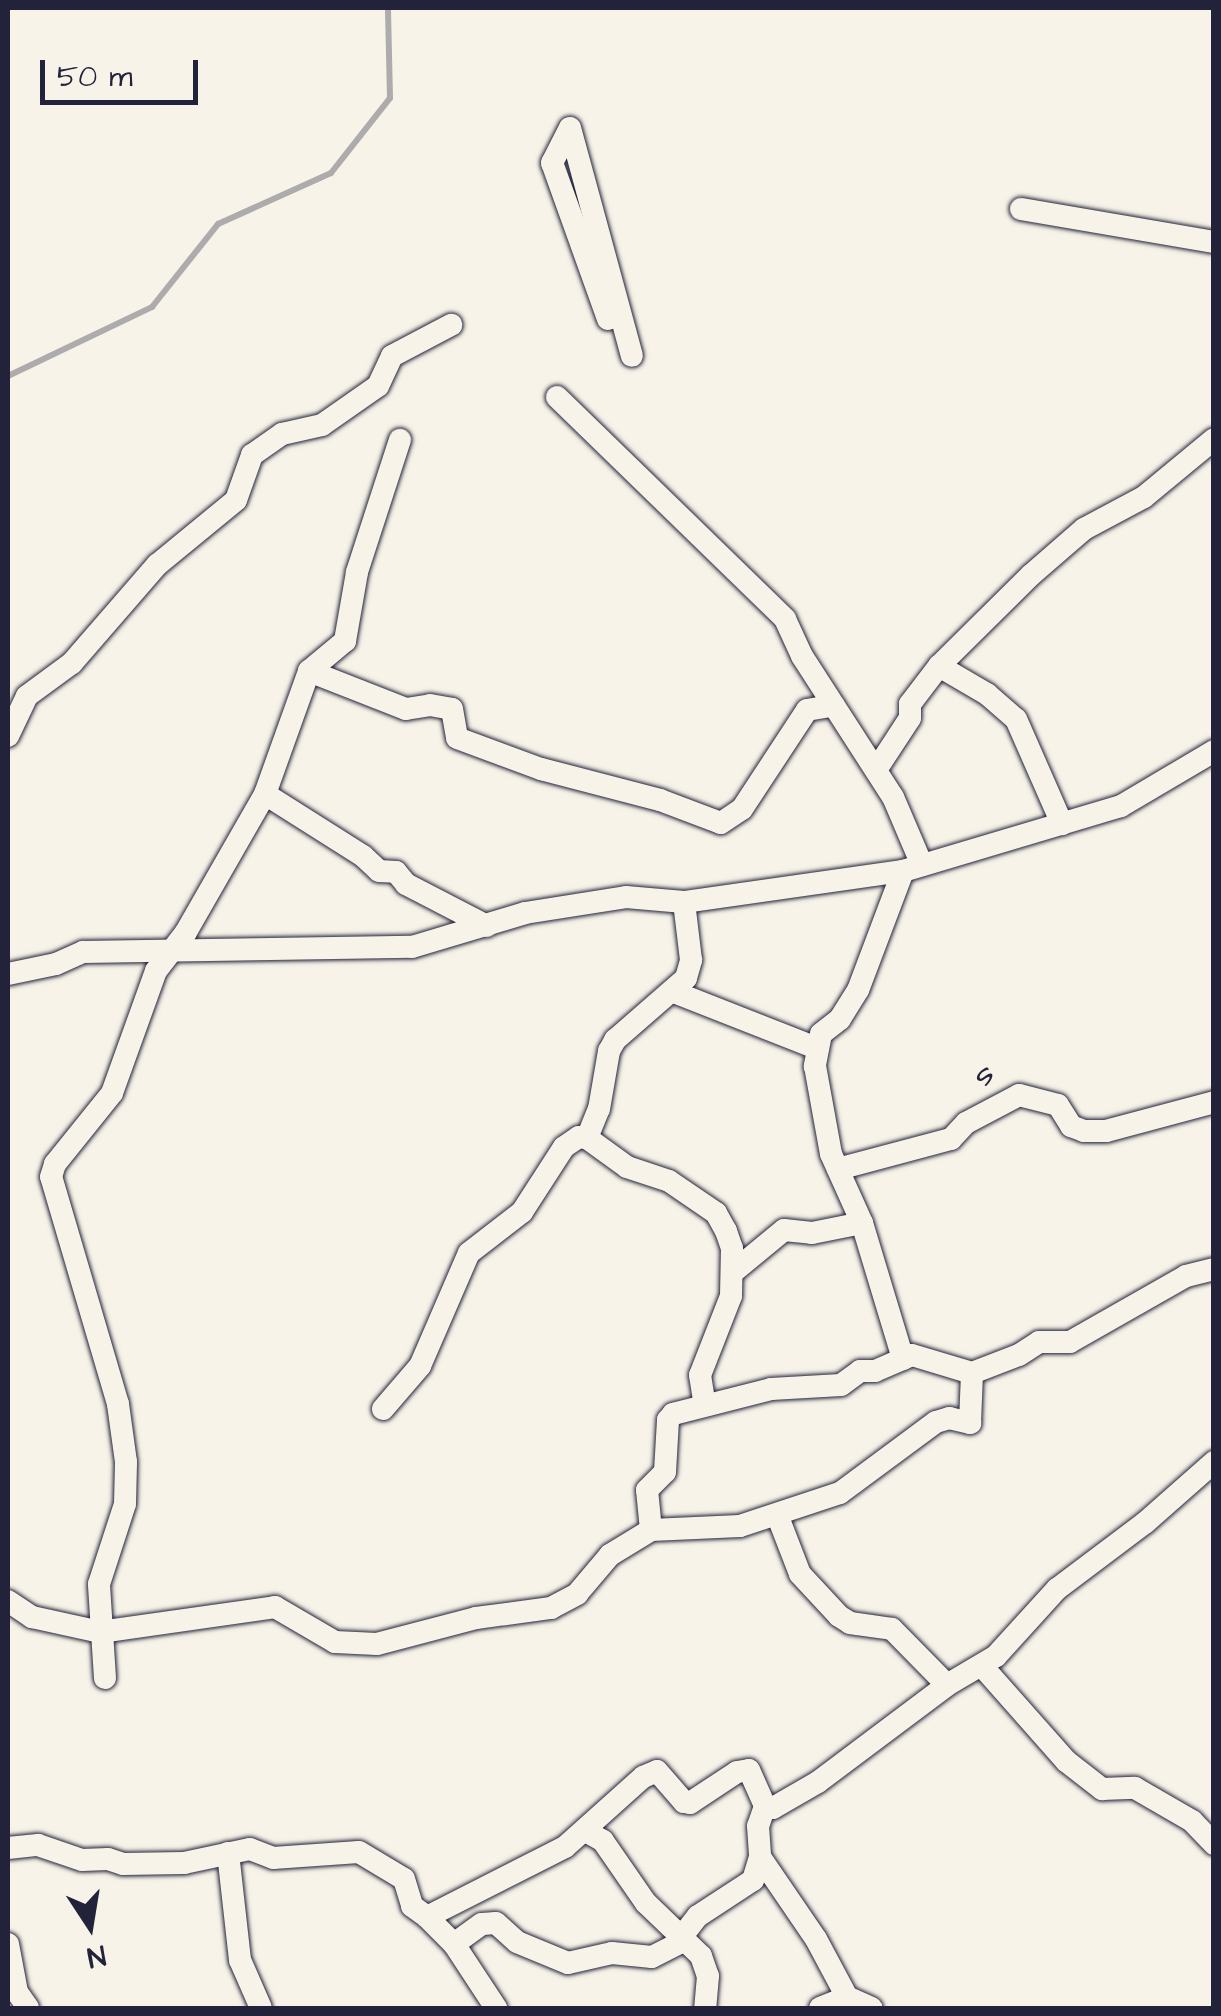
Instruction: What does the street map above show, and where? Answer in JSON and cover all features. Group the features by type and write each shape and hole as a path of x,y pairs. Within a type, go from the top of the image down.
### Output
{"street":[{"path":"608,319 552,163 570,128 632,356"},
{"path":"1021,209 1214,242"},
{"path":"8,736 27,696 72,662 167,554 236,500 252,455 282,434 322,425 378,386 392,356 451,325"},
{"path":"557,397 785,620 893,797 912,868 858,990 840,1019 821,1034 815,1066 831,1154 862,1223 903,1358"},
{"path":"876,770 910,718 910,704 939,666 1054,554 1084,530 1126,510 1214,439"},
{"path":"105,1678 99,1584 124,1504 126,1462 118,1404 51,1177 55,1164 112,1093 156,971 264,794 310,671 346,641 357,572 400,440"},
{"path":"939,666 987,694 1016,720 1062,824"},
{"path":"310,671 406,708 430,705 452,709 457,738 541,769 660,800 721,823 742,809 807,710 834,706"},
{"path":"8,974 56,964 83,952 398,948 487,926 525,912 626,897 684,902 912,868 1121,806 1214,750"},
{"path":"264,794 364,856 379,871 396,872 406,884 487,926"},
{"path":"587,1138 599,1109 608,1050 614,1040 686,978 691,960 684,902"},
{"path":"674,992 816,1048"},
{"name":"s","path":"838,1168 951,1139 966,1123 1020,1095 1058,1105 1071,1126 1084,1131 1106,1131 1214,1102"},
{"path":"383,1409 420,1366 469,1254 522,1212 571,1139 587,1138 627,1167 669,1181 716,1213 732,1248 733,1272 723,1324 700,1375 705,1405"},
{"path":"733,1272 784,1230 812,1233 862,1223"},
{"path":"651,1530 648,1490 665,1472 668,1420 705,1405 794,1386 841,1385 860,1371 875,1371 912,1355 972,1373 1019,1355 1039,1342 1070,1342 1186,1276 1214,1269"},
{"path":"8,1601 32,1618 100,1632 275,1608 335,1642 376,1644 476,1618 550,1608 577,1594 610,1556 651,1530 740,1526 778,1516 840,1493 936,1422 949,1418 970,1423 972,1373"},
{"path":"764,1806 773,1808 818,1782 947,1686 982,1666 1057,1589 1146,1522 1214,1462"},
{"path":"778,1516 800,1574 839,1616 850,1623 892,1629 947,1686"},
{"path":"982,1666 1066,1760 1102,1790 1135,1788 1192,1821 1214,1844"},
{"path":"427,1918 587,1832 593,1820 643,1777 658,1771 684,1802 690,1803 736,1772 749,1770 764,1806 758,1826 760,1857 752,1880 698,1916 685,1937 652,1958 612,1953 568,1963 516,1942 496,1923 482,1924 454,1944"},
{"path":"587,1832 603,1841 646,1903 701,1956 708,1976 705,2008"},
{"path":"8,1848 38,1845 82,1860 108,1859 122,1864 184,1863 250,1849 273,1858 369,1855 404,1878 412,1906 454,1944 496,2008"},
{"path":"228,1853 240,1960 261,2008"},
{"path":"760,1857 816,1939 847,1997 872,2008"},
{"path":"8,1944 18,1998"},
{"path":"820,2008 847,1997"}],"waterway":[{"path":"8,376 152,307 218,224 331,173 390,98 388,8"}]}
